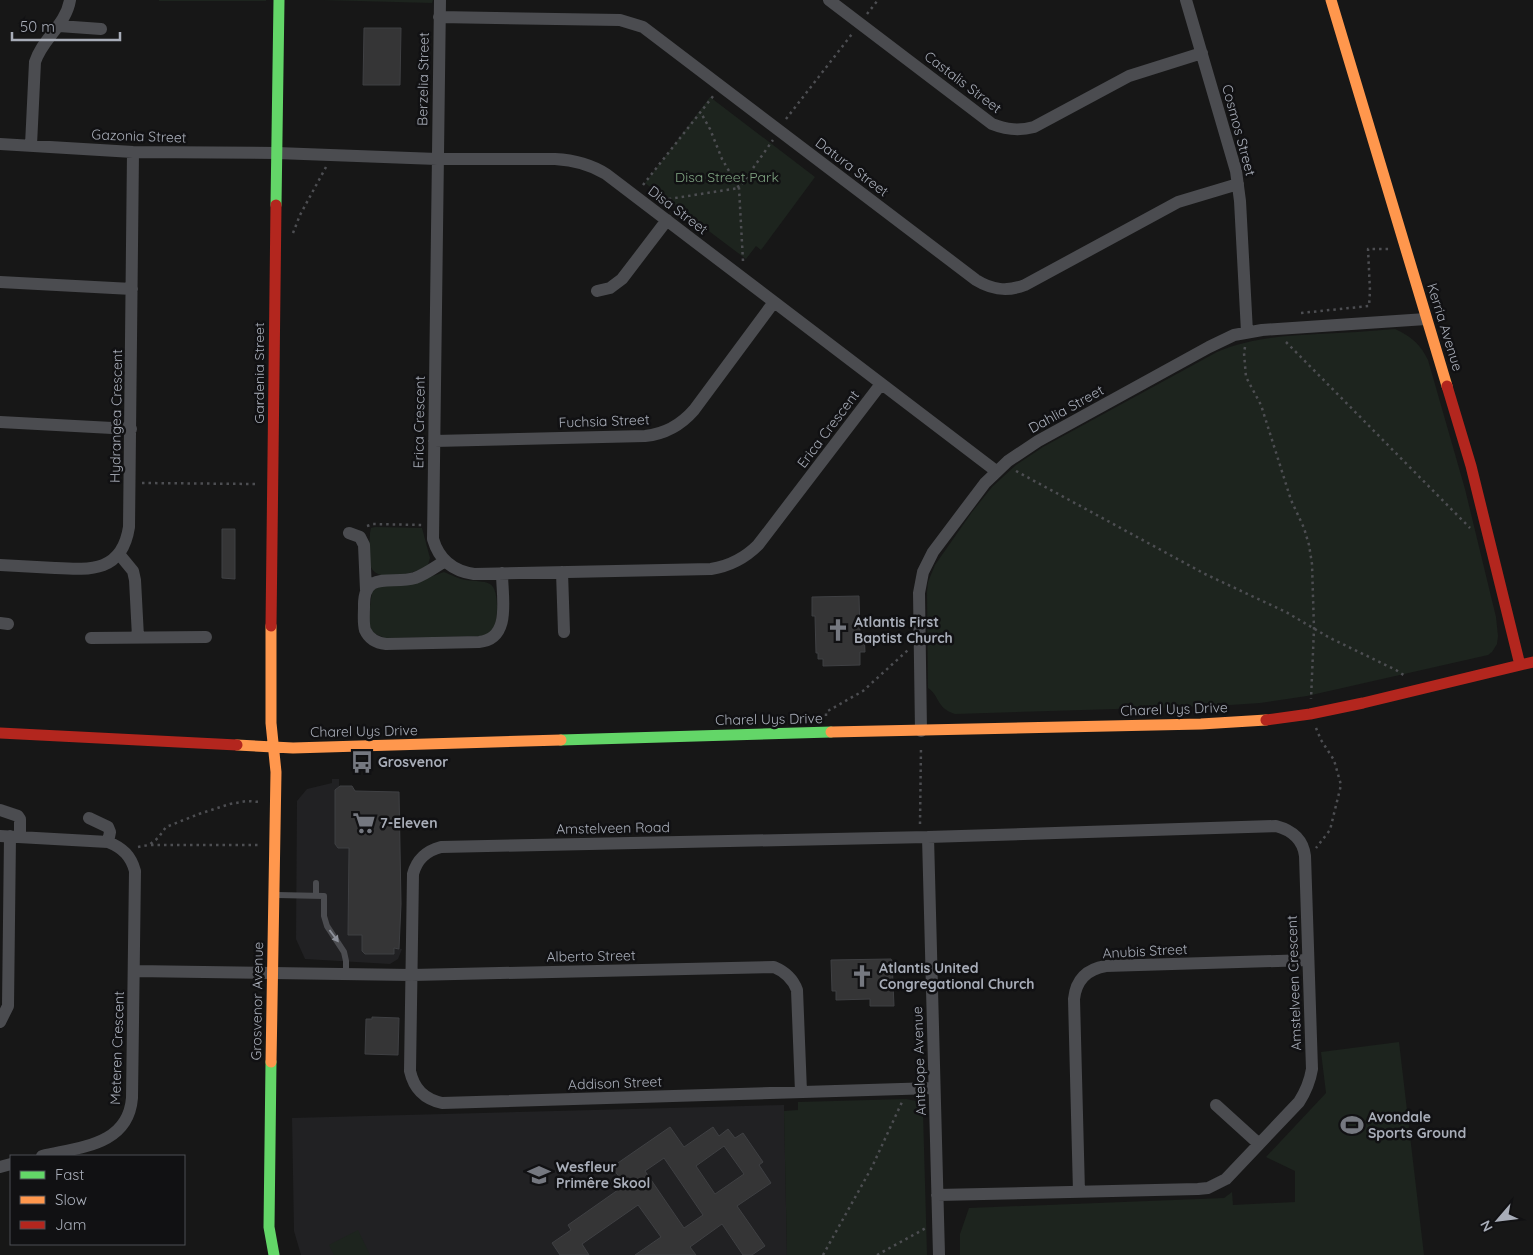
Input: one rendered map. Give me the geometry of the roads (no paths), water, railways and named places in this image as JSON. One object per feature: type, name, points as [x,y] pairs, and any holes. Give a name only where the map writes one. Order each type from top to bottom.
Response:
[{"type":"street","points":[[31,145],[35,62],[40,51],[66,15],[70,0]]},
{"type":"street","name":"Gardenia Street","points":[[274,746],[272,723],[273,485],[279,0]]},
{"type":"street","name":"Berzelia Street","points":[[437,159],[440,0]]},
{"type":"street","name":"Castalis Street","points":[[829,0],[992,124],[1011,130],[1034,127],[1129,76],[1202,53]]},
{"type":"street","name":"Cosmos Street","points":[[1186,0],[1234,159],[1238,184],[1248,332]]},
{"type":"street","name":"Kerria Avenue","points":[[1332,0],[1471,466],[1520,665]]},
{"type":"street","name":"Datura Street","points":[[439,17],[628,21],[643,27],[976,280],[998,290],[1008,290],[1025,285],[1178,202],[1238,184]]},
{"type":"street","points":[[58,26],[101,29]]},
{"type":"street","name":"Gazonia Street","points":[[0,144],[133,152],[277,153]]},
{"type":"street","name":"Hydrangea Crescent","points":[[119,554],[128,537],[130,484],[133,152]]},
{"type":"street","name":"Disa Street","points":[[277,153],[437,159],[567,159],[598,169],[996,471]]},
{"type":"street","name":"Erica Crescent","points":[[437,159],[433,539],[445,561],[451,566],[466,573],[502,573],[711,569],[731,564],[740,560],[758,545],[881,384]]},
{"type":"street","points":[[598,291],[610,288],[622,279],[664,218]]},
{"type":"street","points":[[0,282],[132,289]]},
{"type":"street","name":"Fuchsia Street","points":[[434,441],[645,436],[663,432],[680,423],[694,410],[774,302]]},
{"type":"street","name":"Dahlia Street","points":[[921,731],[918,593],[920,582],[927,561],[933,552],[975,495],[996,471],[1008,461],[1038,441],[1209,346],[1234,335],[1278,329],[1426,319]]},
{"type":"street","points":[[0,422],[130,429]]},
{"type":"street","points":[[349,533],[360,537],[364,545],[366,590],[364,598],[364,625],[369,636],[377,642],[386,644],[484,641],[493,637],[501,626],[502,620],[502,573]]},
{"type":"street","points":[[0,565],[88,569],[105,565],[119,554],[133,571],[138,638]]},
{"type":"street","points":[[366,590],[378,580],[415,578],[445,561]]},
{"type":"street","points":[[562,572],[564,632]]},
{"type":"street","points":[[91,638],[206,637]]},
{"type":"street","name":"Charel Uys Drive","points":[[0,733],[293,748],[1201,724],[1310,714],[1533,662]]},
{"type":"street","name":"Grosvenor Avenue","points":[[274,746],[276,803],[269,1227],[274,1255]]},
{"type":"street","points":[[0,810],[18,816],[20,819],[10,836],[8,1006],[0,1022]]},
{"type":"street","points":[[10,836],[108,842],[110,832],[108,827],[89,818]]},
{"type":"street","name":"Amstelveen Crescent","points":[[924,837],[1276,826],[1295,835],[1303,847],[1305,856],[1312,1069],[1310,1078],[1299,1102],[1226,1179],[1208,1188],[937,1195]]},
{"type":"street","name":"Amstelveen Road","points":[[412,975],[413,874],[422,857],[434,849],[471,846],[924,837]]},
{"type":"street","name":"Antelope Avenue","points":[[924,837],[939,1255]]},
{"type":"street","name":"Meteren Crescent","points":[[46,1155],[108,1138],[120,1129],[129,1115],[132,1098],[135,871],[129,856],[122,849],[108,842]]},
{"type":"street","name":"Anubis Street","points":[[1079,1192],[1074,999],[1076,987],[1083,977],[1093,969],[1106,966],[1308,960]]},
{"type":"street","name":"Alberto Street","points":[[272,973],[412,975],[774,967],[787,974],[797,990],[800,1092]]},
{"type":"street","points":[[134,971],[272,973]]},
{"type":"street","name":"Addison Street","points":[[412,975],[410,1071],[415,1086],[426,1098],[442,1103],[934,1088]]},
{"type":"street","points":[[1216,1105],[1259,1144]]},
{"type":"lane","points":[[316,883],[316,896]]},
{"type":"lane","points":[[274,895],[324,896],[326,926],[344,952],[346,975]]},
{"type":"place","name":"Atlantis First Baptist Church","points":[[838,630]]},
{"type":"place","name":"Grosvenor","points":[[362,762]]},
{"type":"place","name":"7-Eleven","points":[[364,823]]},
{"type":"place","name":"Atlantis United Congregational Church","points":[[862,976]]},
{"type":"place","name":"Avondale Sports Ground","points":[[1352,1125]]},
{"type":"place","name":"Wesfleur Primêre Skool","points":[[539,1175]]},
{"type":"park label","name":"Disa Street Park","points":[[727,177]]}]
